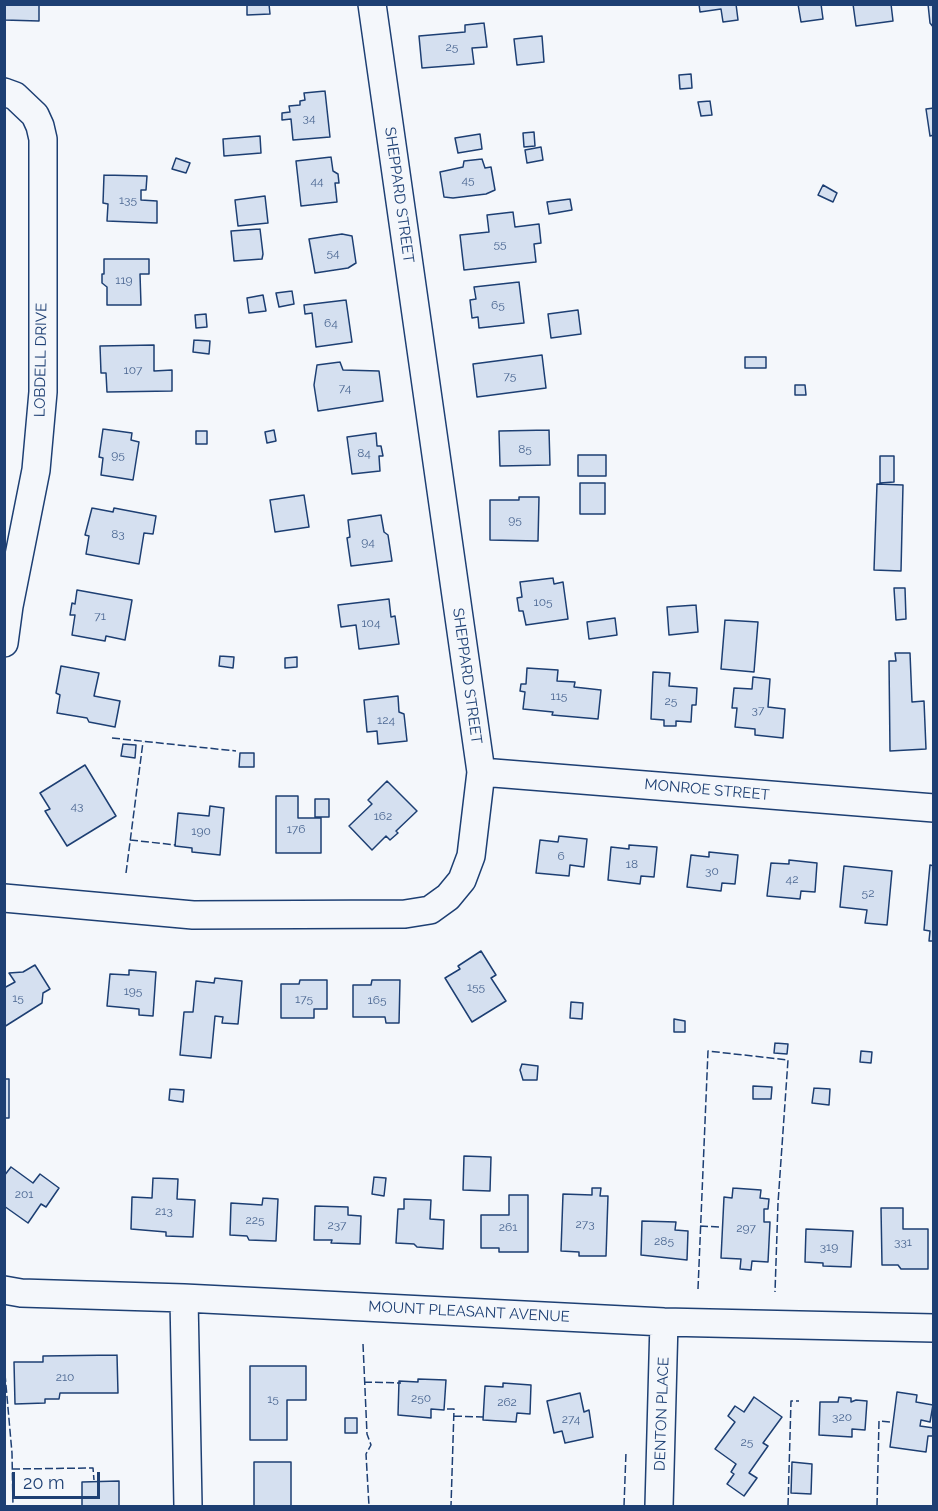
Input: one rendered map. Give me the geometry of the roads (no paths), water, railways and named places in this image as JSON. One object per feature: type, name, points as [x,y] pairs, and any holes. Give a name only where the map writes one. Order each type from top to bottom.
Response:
[{"type":"street","name":"SHEPPARD STREET","points":[[4,898],[193,915],[405,914],[430,910],[448,897],[462,880],[471,856],[481,772],[372,4]]},
{"type":"street","name":"LOBDELL DRIVE","points":[[4,92],[21,100],[35,115],[43,139],[43,392],[36,470],[7,606],[4,642]]},
{"type":"street","name":"MONROE STREET","points":[[481,772],[933,808]]},
{"type":"street","name":"MOUNT PLEASANT AVENUE","points":[[4,1290],[21,1293],[184,1298],[664,1322],[933,1328]]},
{"type":"street","points":[[184,1298],[188,1506]]},
{"type":"street","name":"DENTON PLACE","points":[[659,1506],[664,1322]]}]
